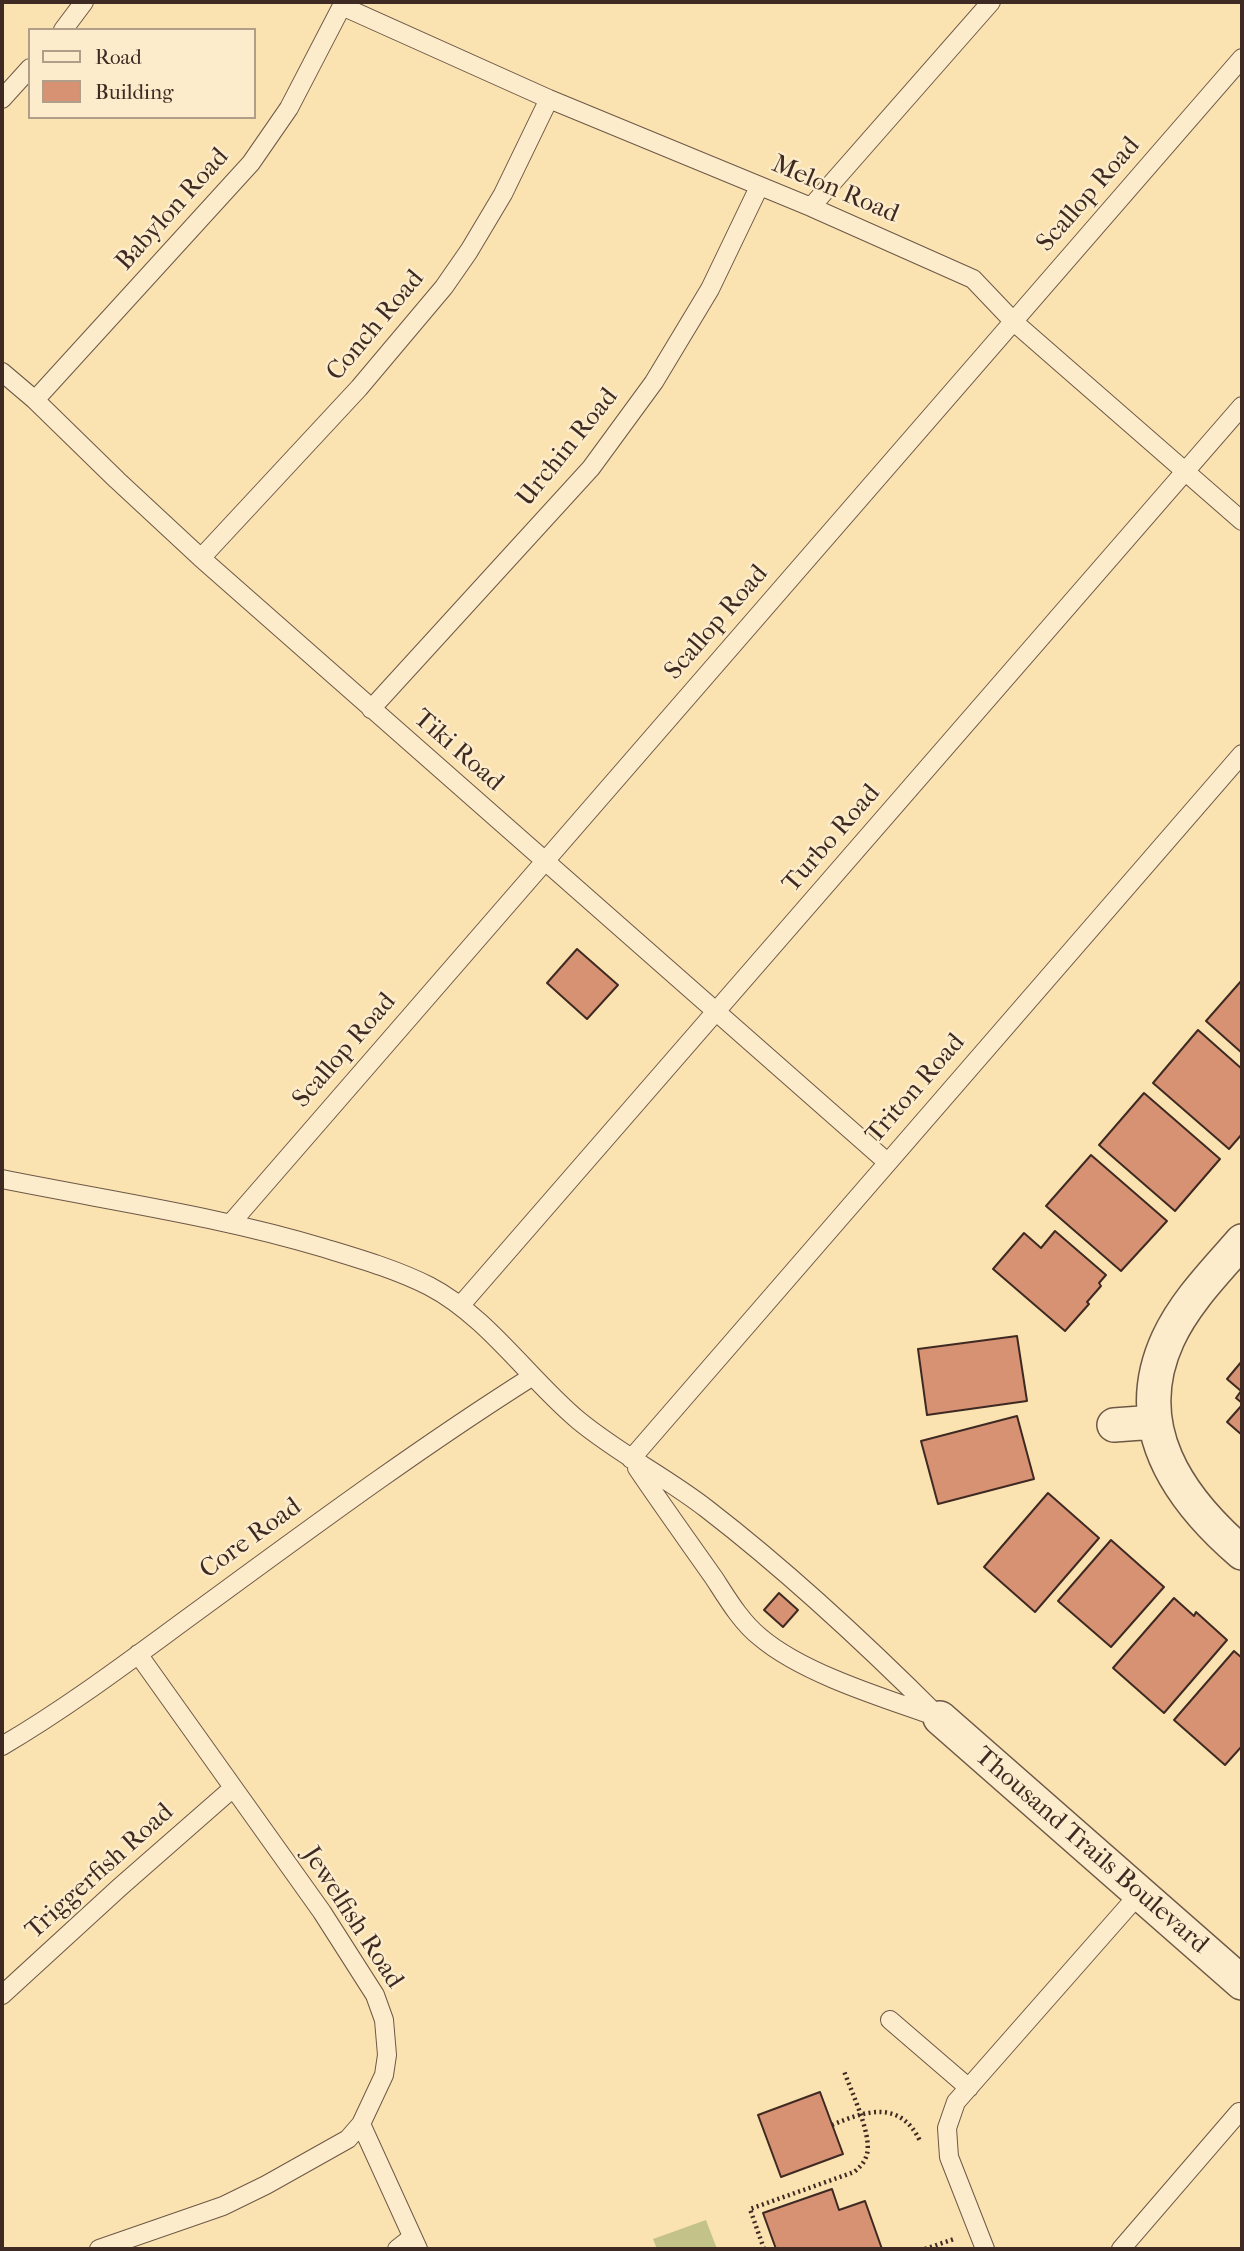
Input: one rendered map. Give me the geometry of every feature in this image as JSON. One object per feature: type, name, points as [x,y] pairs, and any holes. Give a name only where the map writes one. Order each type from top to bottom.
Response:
[{"type":"street","points":[[1242,1241],[1201,1287],[1168,1338],[1159,1364],[1154,1393],[1155,1422],[1163,1452],[1176,1481],[1195,1508],[1242,1553]]},
{"type":"street","points":[[1114,1425],[1155,1422]]},
{"type":"street","name":"Thousand Trails Boulevard","points":[[940,1718],[1242,1983]]},
{"type":"lane","points":[[65,28],[85,2]]},
{"type":"lane","points":[[811,207],[991,2]]},
{"type":"lane","name":"Melon Road","points":[[344,4],[550,99],[811,207],[973,279],[1014,321],[1242,521]]},
{"type":"lane","name":"Babylon Road","points":[[35,400],[251,163],[289,108],[344,4]]},
{"type":"lane","name":"Scallop Road","points":[[231,1223],[1242,58]]},
{"type":"lane","points":[[2,99],[28,70]]},
{"type":"lane","name":"Conch Road","points":[[201,558],[359,388],[444,287],[470,251],[503,194],[550,99]]},
{"type":"lane","name":"Urchin Road","points":[[371,709],[591,468],[615,436],[654,382],[710,289],[759,187]]},
{"type":"lane","name":"Tiki Road","points":[[2,372],[201,558],[544,862],[718,1011],[887,1163]]},
{"type":"lane","name":"Turbo Road","points":[[460,1306],[1242,406]]},
{"type":"lane","name":"Triton Road","points":[[631,1460],[1242,754]]},
{"type":"lane","name":"Thousand Trails Boulevard","points":[[2,1179],[268,1231],[387,1268],[431,1287],[460,1306],[577,1419],[631,1460],[705,1507],[743,1538],[858,1637],[940,1718]]},
{"type":"lane","name":"Core Road","points":[[2,1746],[138,1654],[368,1487],[533,1376]]},
{"type":"lane","name":"Thousand Trails Boulevard","points":[[631,1460],[727,1598],[758,1636],[806,1665],[865,1691],[940,1718]]},
{"type":"lane","name":"Jewelfish Road","points":[[99,2249],[223,2206],[348,2139],[361,2124],[384,2075],[387,2055],[384,2020],[375,1995],[322,1912],[138,1654]]},
{"type":"lane","name":"Triggerfish Road","points":[[2,1995],[233,1788]]},
{"type":"lane","points":[[985,2249],[949,2157],[946,2142],[956,2102],[1139,1894]]},
{"type":"lane","points":[[890,2020],[969,2088]]},
{"type":"lane","points":[[1121,2249],[1239,2112]]},
{"type":"lane","points":[[361,2124],[409,2245]]},
{"type":"path","points":[[764,2249],[750,2209],[842,2178],[862,2165],[867,2155],[868,2145],[844,2071]]},
{"type":"path","points":[[832,2124],[872,2110],[896,2116],[920,2138],[920,2148]]},
{"type":"path","points":[[950,2227],[960,2249]]},
{"type":"path","points":[[925,2249],[955,2239]]},
{"type":"shaded area","points":[[706,2220],[717,2249],[657,2249],[653,2239]]},
{"type":"building","points":[[577,949],[618,985],[587,1019],[547,983]]},
{"type":"building","points":[[1242,980],[1242,1053],[1206,1021]]},
{"type":"building","points":[[1198,1030],[1242,1069],[1242,1134],[1229,1149],[1153,1083]]},
{"type":"building","points":[[1144,1093],[1220,1159],[1175,1211],[1099,1145]]},
{"type":"building","points":[[1091,1155],[1167,1221],[1121,1271],[1046,1206]]},
{"type":"building","points":[[1055,1231],[1106,1275],[1099,1283],[1101,1286],[1087,1302],[1089,1304],[1065,1331],[993,1269],[1024,1233],[1041,1248]]},
{"type":"building","points":[[1017,1336],[1027,1401],[927,1415],[918,1349]]},
{"type":"building","points":[[1242,1361],[1242,1403],[1236,1398],[1241,1391],[1227,1379]]},
{"type":"building","points":[[1242,1405],[1242,1435],[1227,1422]]},
{"type":"building","points":[[1017,1416],[1034,1479],[938,1504],[921,1441]]},
{"type":"building","points":[[1048,1493],[1099,1538],[1035,1612],[984,1567]]},
{"type":"building","points":[[1111,1540],[1164,1587],[1111,1647],[1058,1601]]},
{"type":"building","points":[[779,1593],[798,1610],[783,1627],[764,1610]]},
{"type":"building","points":[[1174,1598],[1194,1616],[1196,1612],[1227,1640],[1164,1713],[1113,1668]]},
{"type":"building","points":[[1234,1651],[1242,1658],[1242,1746],[1225,1765],[1174,1720]]},
{"type":"building","points":[[820,2092],[843,2154],[781,2177],[758,2115]]},
{"type":"building","points":[[832,2189],[839,2210],[865,2201],[882,2249],[776,2249],[763,2213]]}]
